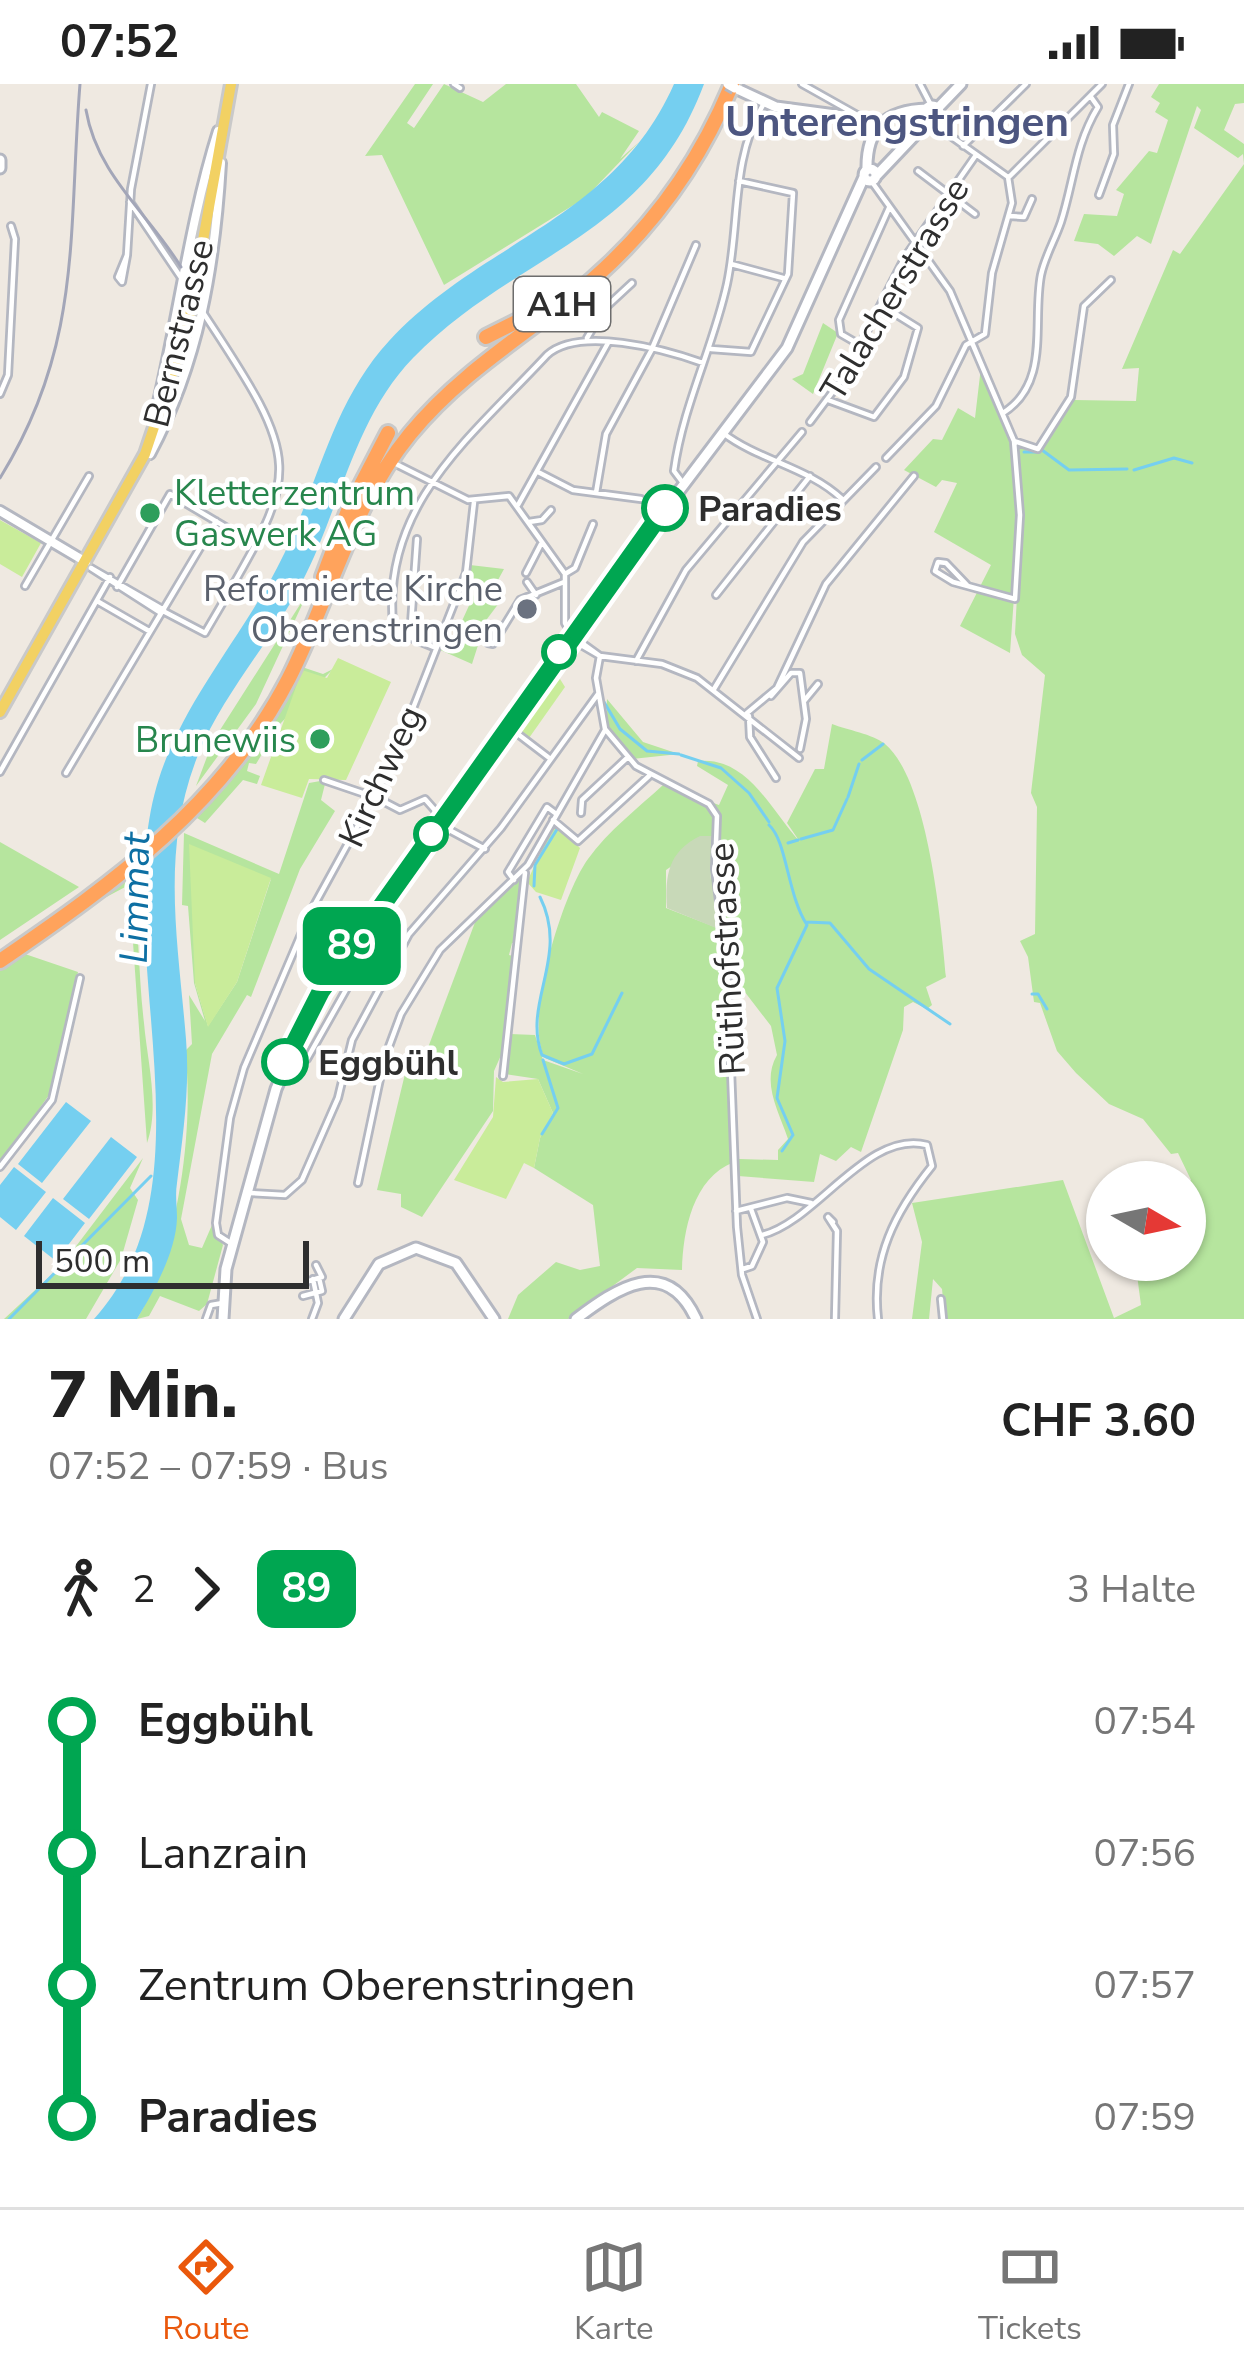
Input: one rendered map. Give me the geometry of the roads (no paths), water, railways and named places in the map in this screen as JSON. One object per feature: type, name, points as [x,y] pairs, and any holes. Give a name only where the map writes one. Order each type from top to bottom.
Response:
[{"type":"highway","name":"A1H","points":[[0,951],[132,856],[198,800],[269,698],[364,490],[401,434],[455,377],[601,262],[652,207],[734,88]]},
{"type":"highway","name":"A1H","points":[[0,961],[125,872],[237,760],[281,692],[358,519],[408,436],[461,381],[584,286],[640,232],[691,165],[734,88]]},
{"type":"highway","points":[[486,337],[545,308]]},
{"type":"highway","points":[[313,605],[349,508],[388,434]]},
{"type":"main road","name":"Bernstrasse","points":[[0,712],[127,491],[160,418],[186,332],[231,84]]},
{"type":"main road","points":[[223,1319],[232,1244],[246,1194],[292,1045],[321,991],[583,618],[796,333],[857,197],[961,84]]},
{"type":"main road","points":[[734,88],[764,104],[869,124],[906,110],[931,113]]},
{"type":"main road","points":[[869,124],[871,178]]},
{"type":"main road","points":[[344,1319],[376,1267],[413,1249],[436,1252],[456,1263],[494,1319]]},
{"type":"main road","points":[[576,1319],[605,1296],[641,1282],[671,1289],[696,1319]]},
{"type":"street","points":[[128,255],[130,202],[151,84]]},
{"type":"street","points":[[734,88],[757,84]]},
{"type":"street","points":[[802,84],[869,124]]},
{"type":"street","points":[[920,84],[931,113],[963,146],[1008,177]]},
{"type":"street","points":[[963,146],[1026,84]]},
{"type":"street","points":[[886,458],[936,406],[972,341],[988,325],[992,273],[1009,216],[1008,177],[1102,84]]},
{"type":"street","points":[[1099,195],[1114,154],[1113,125],[1130,84]]},
{"type":"street","points":[[1003,413],[1022,397],[1033,373],[1040,278],[1060,222],[1072,162],[1098,106],[1091,97]]},
{"type":"street","points":[[683,483],[674,466],[731,265],[746,134],[764,104]]},
{"type":"street","points":[[133,478],[158,402],[226,107]]},
{"type":"street","points":[[127,491],[167,420],[205,314],[223,126]]},
{"type":"street","name":"Talacherstrasse","points":[[810,422],[860,346],[914,242],[976,155]]},
{"type":"street","points":[[918,171],[975,214]]},
{"type":"street","points":[[857,197],[871,178],[950,291],[1014,441],[1020,514],[1015,599],[967,585],[939,575],[938,562],[946,563],[967,585]]},
{"type":"street","points":[[709,349],[745,355],[754,348],[785,278],[793,193],[739,181]]},
{"type":"street","points":[[1009,216],[1024,218],[1032,199]]},
{"type":"street","points":[[0,772],[109,579],[205,633],[280,493],[280,446],[270,419],[130,202]]},
{"type":"street","points":[[860,346],[841,334],[838,324],[889,208]]},
{"type":"street","points":[[0,394],[8,370],[15,242],[4,225]]},
{"type":"street","points":[[596,493],[605,434],[651,351],[696,245]]},
{"type":"street","points":[[731,265],[785,278]]},
{"type":"street","points":[[1014,441],[1036,450],[1070,402],[1084,306],[1111,280]]},
{"type":"street","points":[[587,338],[604,309],[632,283]]},
{"type":"street","points":[[828,400],[874,417],[904,376],[918,328],[881,305]]},
{"type":"street","points":[[200,328],[212,326]]},
{"type":"street","points":[[436,648],[410,638],[392,620],[403,528],[432,480],[553,349],[587,338],[703,363]]},
{"type":"street","points":[[518,505],[608,343]]},
{"type":"street","points":[[636,661],[686,571],[802,432]]},
{"type":"street","points":[[722,433],[810,476],[842,499]]},
{"type":"street","points":[[396,464],[474,502],[501,494],[518,505],[565,578],[570,641],[600,656],[676,669],[713,689],[778,746],[799,758]]},
{"type":"street","points":[[713,689],[796,551],[876,467]]},
{"type":"street","points":[[537,471],[573,490],[641,499]]},
{"type":"street","points":[[25,586],[89,476]]},
{"type":"street","points":[[716,595],[810,476]]},
{"type":"street","points":[[772,696],[835,571],[914,476]]},
{"type":"street","points":[[118,585],[170,494],[256,545]]},
{"type":"street","name":"Kirchweg","points":[[232,1244],[218,1235],[216,1223],[230,1118],[244,1068],[311,911],[376,798],[469,562],[474,502]]},
{"type":"street","points":[[529,522],[542,520],[551,510]]},
{"type":"street","points":[[0,511],[86,562]]},
{"type":"street","points":[[65,773],[216,520]]},
{"type":"street","points":[[498,627],[520,600],[536,595],[575,568],[593,524]]},
{"type":"street","points":[[410,638],[417,539]]},
{"type":"street","points":[[526,573],[541,544]]},
{"type":"street","points":[[396,558],[414,560]]},
{"type":"street","points":[[527,582],[536,595]]},
{"type":"street","points":[[97,601],[152,632]]},
{"type":"street","points":[[568,615],[583,618]]},
{"type":"street","name":"Rütihofstrasse","points":[[600,656],[598,694],[605,729],[649,776],[712,806],[720,828],[715,869],[727,966],[736,1211],[743,1269],[757,1319]]},
{"type":"street","points":[[748,715],[797,672],[804,700],[800,749]]},
{"type":"street","points":[[804,700],[812,697],[818,684]]},
{"type":"street","points":[[246,1194],[285,1195],[302,1180],[338,1098],[352,1040],[396,957],[432,902],[484,849],[598,694]]},
{"type":"street","points":[[748,715],[750,737],[776,778]]},
{"type":"street","points":[[507,726],[548,757]]},
{"type":"street","points":[[358,1183],[384,1060],[401,1014],[440,950],[525,870],[605,729]]},
{"type":"street","points":[[581,813],[582,800],[628,757]]},
{"type":"street","points":[[514,880],[508,872],[547,807],[578,841],[649,776]]},
{"type":"street","points":[[324,780],[400,810],[424,799],[440,820],[484,849]]},
{"type":"street","points":[[503,1076],[525,870]]},
{"type":"street","points":[[0,1167],[31,1132],[55,1092],[80,978]]},
{"type":"street","points":[[292,1045],[308,1056],[351,981]]},
{"type":"street","points":[[321,991],[337,1002]]},
{"type":"street","points":[[762,1235],[779,1229],[840,1186],[861,1162],[923,1144],[933,1161],[911,1191],[883,1250],[878,1319]]},
{"type":"street","points":[[736,1211],[787,1198],[811,1203]]},
{"type":"street","points":[[743,1269],[754,1262],[762,1235],[751,1209]]},
{"type":"street","points":[[833,1222],[836,1319]]},
{"type":"street","points":[[312,1319],[317,1305],[316,1265]]},
{"type":"street","points":[[303,1296],[317,1293]]},
{"type":"street","points":[[941,1299],[943,1319]]},
{"type":"street","points":[[206,1319],[211,1305],[223,1303]]},
{"type":"street","points":[[308,1307],[317,1305]]},
{"type":"water","name":"Limmat","points":[[674,84],[704,84],[679,136],[649,178],[575,240],[453,322],[393,382],[361,437],[301,584],[208,733],[186,790],[175,861],[187,1075],[176,1231],[163,1271],[137,1319],[94,1319],[132,1261],[151,1195],[156,1125],[144,902],[148,830],[175,738],[277,568],[338,422],[369,366],[425,307],[582,199],[617,167],[648,130]]},
{"type":"water","points":[[66,1102],[91,1121],[42,1183],[18,1164]]},
{"type":"water","points":[[111,1137],[137,1157],[89,1219],[63,1199]]},
{"type":"water","points":[[14,1167],[46,1192],[16,1230],[0,1217],[0,1185]]},
{"type":"water","points":[[53,1198],[85,1223],[56,1261],[24,1236]]},
{"type":"waterway","points":[[1042,450],[1069,470],[1127,469]]},
{"type":"waterway","points":[[1024,452],[1039,452]]},
{"type":"waterway","points":[[1134,470],[1174,458],[1192,463]]},
{"type":"waterway","points":[[604,702],[620,729],[647,751],[679,754]]},
{"type":"waterway","points":[[862,760],[883,744]]},
{"type":"waterway","points":[[681,755],[721,768],[749,793],[769,822]]},
{"type":"waterway","points":[[848,797],[859,764]]},
{"type":"waterway","points":[[801,839],[833,830],[847,799]]},
{"type":"waterway","points":[[769,825],[780,843],[807,925],[777,988],[785,1041],[777,1098],[793,1135],[782,1151]]},
{"type":"waterway","points":[[534,886],[535,865],[559,826]]},
{"type":"waterway","points":[[788,843],[798,840]]},
{"type":"waterway","points":[[540,897],[550,940],[537,1016],[542,1055],[564,1064],[592,1054],[622,993]]},
{"type":"waterway","points":[[806,922],[830,923],[869,969],[950,1024]]},
{"type":"waterway","points":[[1032,994],[1038,994],[1047,1009]]},
{"type":"waterway","points":[[542,1134],[558,1108],[543,1060]]},
{"type":"waterway","points":[[9,1319],[151,1176]]},
{"type":"railway","points":[[0,478],[27,429],[59,334],[67,287],[80,84]]},
{"type":"railway","points":[[86,110],[112,174],[181,267]]},
{"type":"place","name":"Paradies","points":[[665,508]]},
{"type":"place","name":"Kletterzentrum Gaswerk AG","points":[[150,513]]},
{"type":"place","name":"Reformierte Kirche Oberenstringen","points":[[527,609]]},
{"type":"place","name":"Brunewiis","points":[[320,739]]},
{"type":"place","name":"Eggbühl","points":[[285,1062]]},
{"type":"district","name":"Unterengstringen","points":[[897,121]]}]
